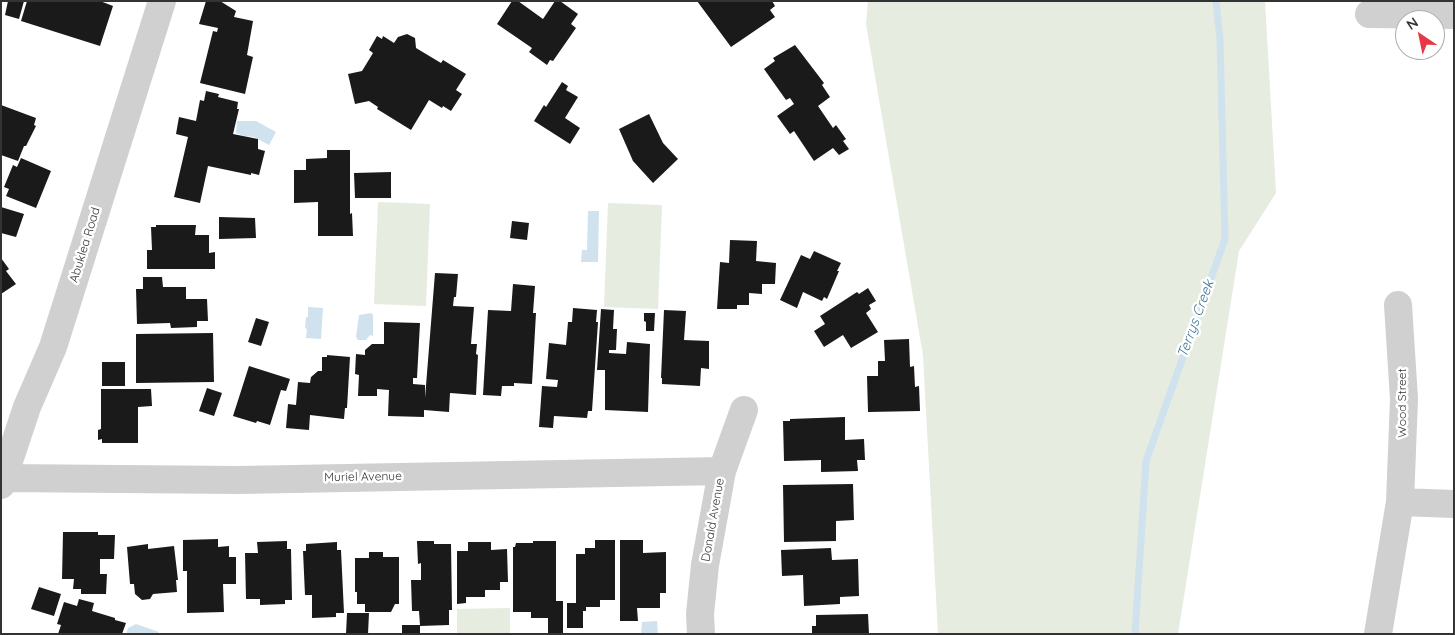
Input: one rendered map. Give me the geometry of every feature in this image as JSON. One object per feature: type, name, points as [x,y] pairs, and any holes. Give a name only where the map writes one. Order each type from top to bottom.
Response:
[{"type":"street","name":"Abuklea Road","points":[[2,481],[26,407],[53,347],[162,1]]},
{"type":"street","points":[[1369,14],[1454,15]]},
{"type":"street","name":"Wood Street","points":[[1378,634],[1400,502],[1404,399],[1398,305]]},
{"type":"street","name":"Donald Avenue","points":[[701,634],[700,614],[705,565],[722,471],[744,410]]},
{"type":"street","name":"Muriel Avenue","points":[[2,481],[239,480],[722,471]]},
{"type":"street","points":[[1400,502],[1454,504]]},
{"type":"shaded area","points":[[868,1],[1265,1],[1276,193],[1239,251],[1178,634],[938,634],[923,355],[866,24]]},
{"type":"shaded area","points":[[378,202],[430,204],[426,306],[374,304]]},
{"type":"shaded area","points":[[608,203],[662,205],[658,309],[604,307]]},
{"type":"shaded area","points":[[510,608],[510,634],[457,634],[457,609]]},
{"type":"water","points":[[237,121],[256,121],[276,132],[269,145],[254,137],[236,133]]},
{"type":"water","points":[[588,211],[599,211],[598,262],[581,262],[582,250],[587,250]]},
{"type":"water","points":[[308,307],[323,308],[321,339],[306,338],[307,329],[305,328]]},
{"type":"water","points":[[371,313],[373,315],[373,336],[370,335],[366,340],[358,340],[356,337],[359,315]]},
{"type":"water","points":[[657,621],[658,634],[641,634],[642,622]]},
{"type":"water","points":[[136,624],[159,632],[158,634],[126,634],[128,628]]},
{"type":"building","points":[[8,1],[24,1],[19,19],[5,15]]},
{"type":"building","points":[[27,1],[100,1],[113,6],[100,46],[21,21]]},
{"type":"building","points":[[206,1],[220,1],[236,11],[234,17],[253,21],[247,55],[253,57],[245,94],[200,83],[213,31],[217,32],[218,28],[199,24]]},
{"type":"building","points":[[512,1],[518,1],[543,19],[555,1],[560,1],[578,14],[571,24],[576,28],[553,61],[550,60],[547,65],[529,52],[532,48],[497,24]]},
{"type":"building","points":[[697,1],[772,1],[775,6],[770,10],[775,17],[731,47]]},
{"type":"building","points":[[407,34],[415,38],[416,48],[441,63],[443,60],[466,74],[456,90],[462,94],[451,111],[429,100],[411,130],[377,109],[378,107],[369,101],[355,104],[348,74],[362,71],[373,53],[369,50],[377,36],[382,39],[383,36],[394,43],[398,37]]},
{"type":"building","points":[[795,45],[824,83],[822,85],[830,97],[818,106],[833,128],[836,125],[846,139],[843,141],[849,149],[839,155],[833,148],[814,161],[794,131],[790,134],[777,116],[794,104],[790,98],[786,100],[764,69],[775,61],[773,58]]},
{"type":"building","points":[[562,82],[568,86],[566,90],[578,97],[565,118],[580,128],[570,144],[534,121],[544,105],[546,107]]},
{"type":"building","points":[[206,91],[219,94],[218,97],[238,102],[237,109],[239,109],[233,134],[258,139],[258,149],[265,151],[259,175],[208,166],[200,203],[174,197],[188,137],[176,134],[179,117],[196,121],[200,100],[204,101]]},
{"type":"building","points":[[1,105],[36,118],[34,125],[36,126],[26,146],[24,146],[18,161],[1,155]]},
{"type":"building","points":[[649,114],[663,143],[678,159],[653,183],[633,161],[619,129]]},
{"type":"building","points":[[327,150],[350,150],[350,214],[352,213],[353,236],[318,236],[318,202],[294,203],[294,170],[306,170],[306,159],[327,158]]},
{"type":"building","points":[[21,158],[51,171],[36,208],[6,196],[9,189],[4,187],[13,165],[17,167]]},
{"type":"building","points":[[391,172],[391,198],[355,198],[354,173]]},
{"type":"building","points":[[1,207],[24,214],[16,237],[1,233]]},
{"type":"building","points":[[219,217],[255,218],[256,238],[219,239]]},
{"type":"building","points":[[512,221],[529,223],[527,240],[510,238]]},
{"type":"building","points":[[156,225],[196,225],[195,235],[209,235],[209,253],[215,252],[215,269],[147,269],[147,250],[152,250],[151,227],[156,227]]},
{"type":"building","points":[[730,240],[757,241],[756,261],[776,263],[775,284],[762,284],[762,294],[749,293],[749,305],[737,305],[737,309],[717,309],[720,262],[729,263]]},
{"type":"building","points":[[814,251],[841,263],[827,299],[824,297],[822,301],[803,292],[797,308],[780,300],[801,255],[810,259]]},
{"type":"building","points":[[1,258],[9,269],[6,271],[16,284],[1,294]]},
{"type":"building","points":[[435,273],[458,274],[456,297],[454,297],[453,306],[474,307],[471,344],[477,344],[476,395],[450,393],[449,412],[424,410],[424,417],[388,416],[389,390],[377,389],[377,396],[358,396],[359,375],[355,374],[356,354],[365,355],[365,350],[372,344],[384,344],[384,322],[420,323],[417,378],[413,378],[413,384],[425,385],[425,398]]},
{"type":"building","points":[[143,277],[162,277],[163,287],[186,287],[186,299],[207,299],[208,321],[197,321],[197,327],[171,328],[170,323],[137,324],[136,289],[143,289]]},
{"type":"building","points":[[513,284],[535,286],[533,313],[536,313],[532,384],[514,383],[514,386],[502,386],[501,396],[483,395],[488,310],[511,311]]},
{"type":"building","points":[[868,288],[876,301],[869,305],[871,309],[866,313],[878,332],[851,348],[843,335],[824,347],[814,331],[825,324],[820,316],[857,292],[859,294]]},
{"type":"building","points":[[573,308],[597,310],[596,322],[598,322],[592,411],[588,411],[587,418],[554,416],[553,428],[539,427],[542,386],[557,387],[558,380],[546,379],[549,343],[566,345],[568,322],[572,322]]},
{"type":"building","points":[[601,309],[614,310],[613,329],[617,329],[616,350],[609,350],[609,353],[626,354],[627,342],[650,344],[648,412],[605,410],[605,370],[597,370]]},
{"type":"building","points":[[664,310],[686,311],[684,340],[709,341],[709,369],[701,368],[700,386],[662,384]]},
{"type":"building","points":[[644,313],[655,313],[654,331],[646,331]]},
{"type":"building","points":[[256,318],[269,322],[261,346],[248,342]]},
{"type":"building","points":[[213,333],[214,382],[136,383],[136,334]]},
{"type":"building","points":[[909,339],[910,367],[914,366],[915,387],[919,386],[920,411],[868,412],[867,376],[878,376],[878,361],[885,361],[884,340]]},
{"type":"building","points":[[327,355],[350,357],[347,408],[345,408],[344,419],[310,415],[309,430],[286,428],[288,404],[296,405],[298,382],[310,383],[311,377],[318,371],[322,371],[322,357],[327,357]]},
{"type":"building","points":[[102,362],[125,362],[125,386],[102,386]]},
{"type":"building","points":[[249,366],[290,379],[286,391],[281,390],[270,425],[233,416]]},
{"type":"building","points":[[207,388],[222,393],[214,416],[199,411]]},
{"type":"building","points":[[101,389],[151,389],[152,406],[138,407],[138,443],[102,443],[102,439],[98,440],[98,430],[101,429]]},
{"type":"building","points":[[845,417],[845,440],[864,439],[865,460],[857,460],[858,471],[821,472],[821,460],[784,461],[783,421],[790,421],[790,419]]},
{"type":"building","points":[[853,484],[854,520],[836,521],[836,541],[784,542],[783,485]]},
{"type":"building","points":[[63,532],[98,532],[98,535],[115,535],[114,559],[100,559],[100,574],[107,574],[106,594],[81,594],[81,589],[73,589],[74,579],[62,579]]},
{"type":"building","points":[[218,539],[218,547],[229,546],[229,557],[236,557],[236,584],[223,584],[224,612],[187,613],[187,571],[183,571],[183,540]]},
{"type":"building","points":[[595,540],[615,540],[615,600],[600,600],[600,607],[586,607],[586,611],[583,611],[583,628],[567,628],[567,603],[576,603],[576,554],[585,554],[585,548],[595,548]]},
{"type":"building","points":[[620,540],[643,540],[643,553],[666,552],[666,593],[660,593],[660,608],[637,608],[638,621],[620,621]]},
{"type":"building","points":[[287,541],[287,549],[291,549],[292,600],[285,600],[285,604],[260,605],[260,599],[246,599],[245,553],[258,553],[257,542]]},
{"type":"building","points":[[417,541],[451,544],[452,610],[449,610],[449,625],[420,626],[420,634],[402,634],[402,625],[420,625],[419,611],[412,611],[411,580],[421,580],[421,563],[418,564]]},
{"type":"building","points":[[533,541],[556,541],[556,601],[563,601],[563,634],[548,634],[548,618],[531,618],[531,612],[513,612],[513,547],[515,547],[516,543],[533,543]]},
{"type":"building","points":[[337,542],[337,550],[341,550],[344,613],[336,613],[336,617],[312,618],[312,595],[305,595],[303,551],[306,551],[306,544]]},
{"type":"building","points":[[468,542],[491,542],[491,550],[507,549],[508,582],[500,582],[500,590],[485,590],[485,597],[466,597],[466,603],[457,604],[457,551],[468,551]]},
{"type":"building","points":[[148,544],[148,549],[174,546],[178,580],[176,580],[177,592],[153,594],[150,599],[142,600],[135,594],[134,584],[130,584],[127,547]]},
{"type":"building","points":[[831,548],[832,560],[858,559],[859,596],[840,597],[840,604],[804,606],[803,575],[782,576],[781,550]]},
{"type":"building","points":[[369,552],[383,552],[383,557],[399,557],[399,604],[395,604],[391,612],[365,612],[365,604],[357,604],[355,558],[369,558]]},
{"type":"building","points":[[39,587],[61,594],[54,616],[31,609]]},
{"type":"building","points":[[79,599],[94,603],[92,611],[126,623],[122,634],[58,634],[61,625],[57,624],[64,602],[77,606]]},
{"type":"building","points":[[347,613],[369,613],[368,634],[346,634]]},
{"type":"building","points":[[868,614],[869,634],[812,634],[812,626],[816,626],[816,615]]},
{"type":"waterway","name":"Terrys Creek","points":[[1135,634],[1146,461],[1225,239],[1220,40],[1216,1]]}]
